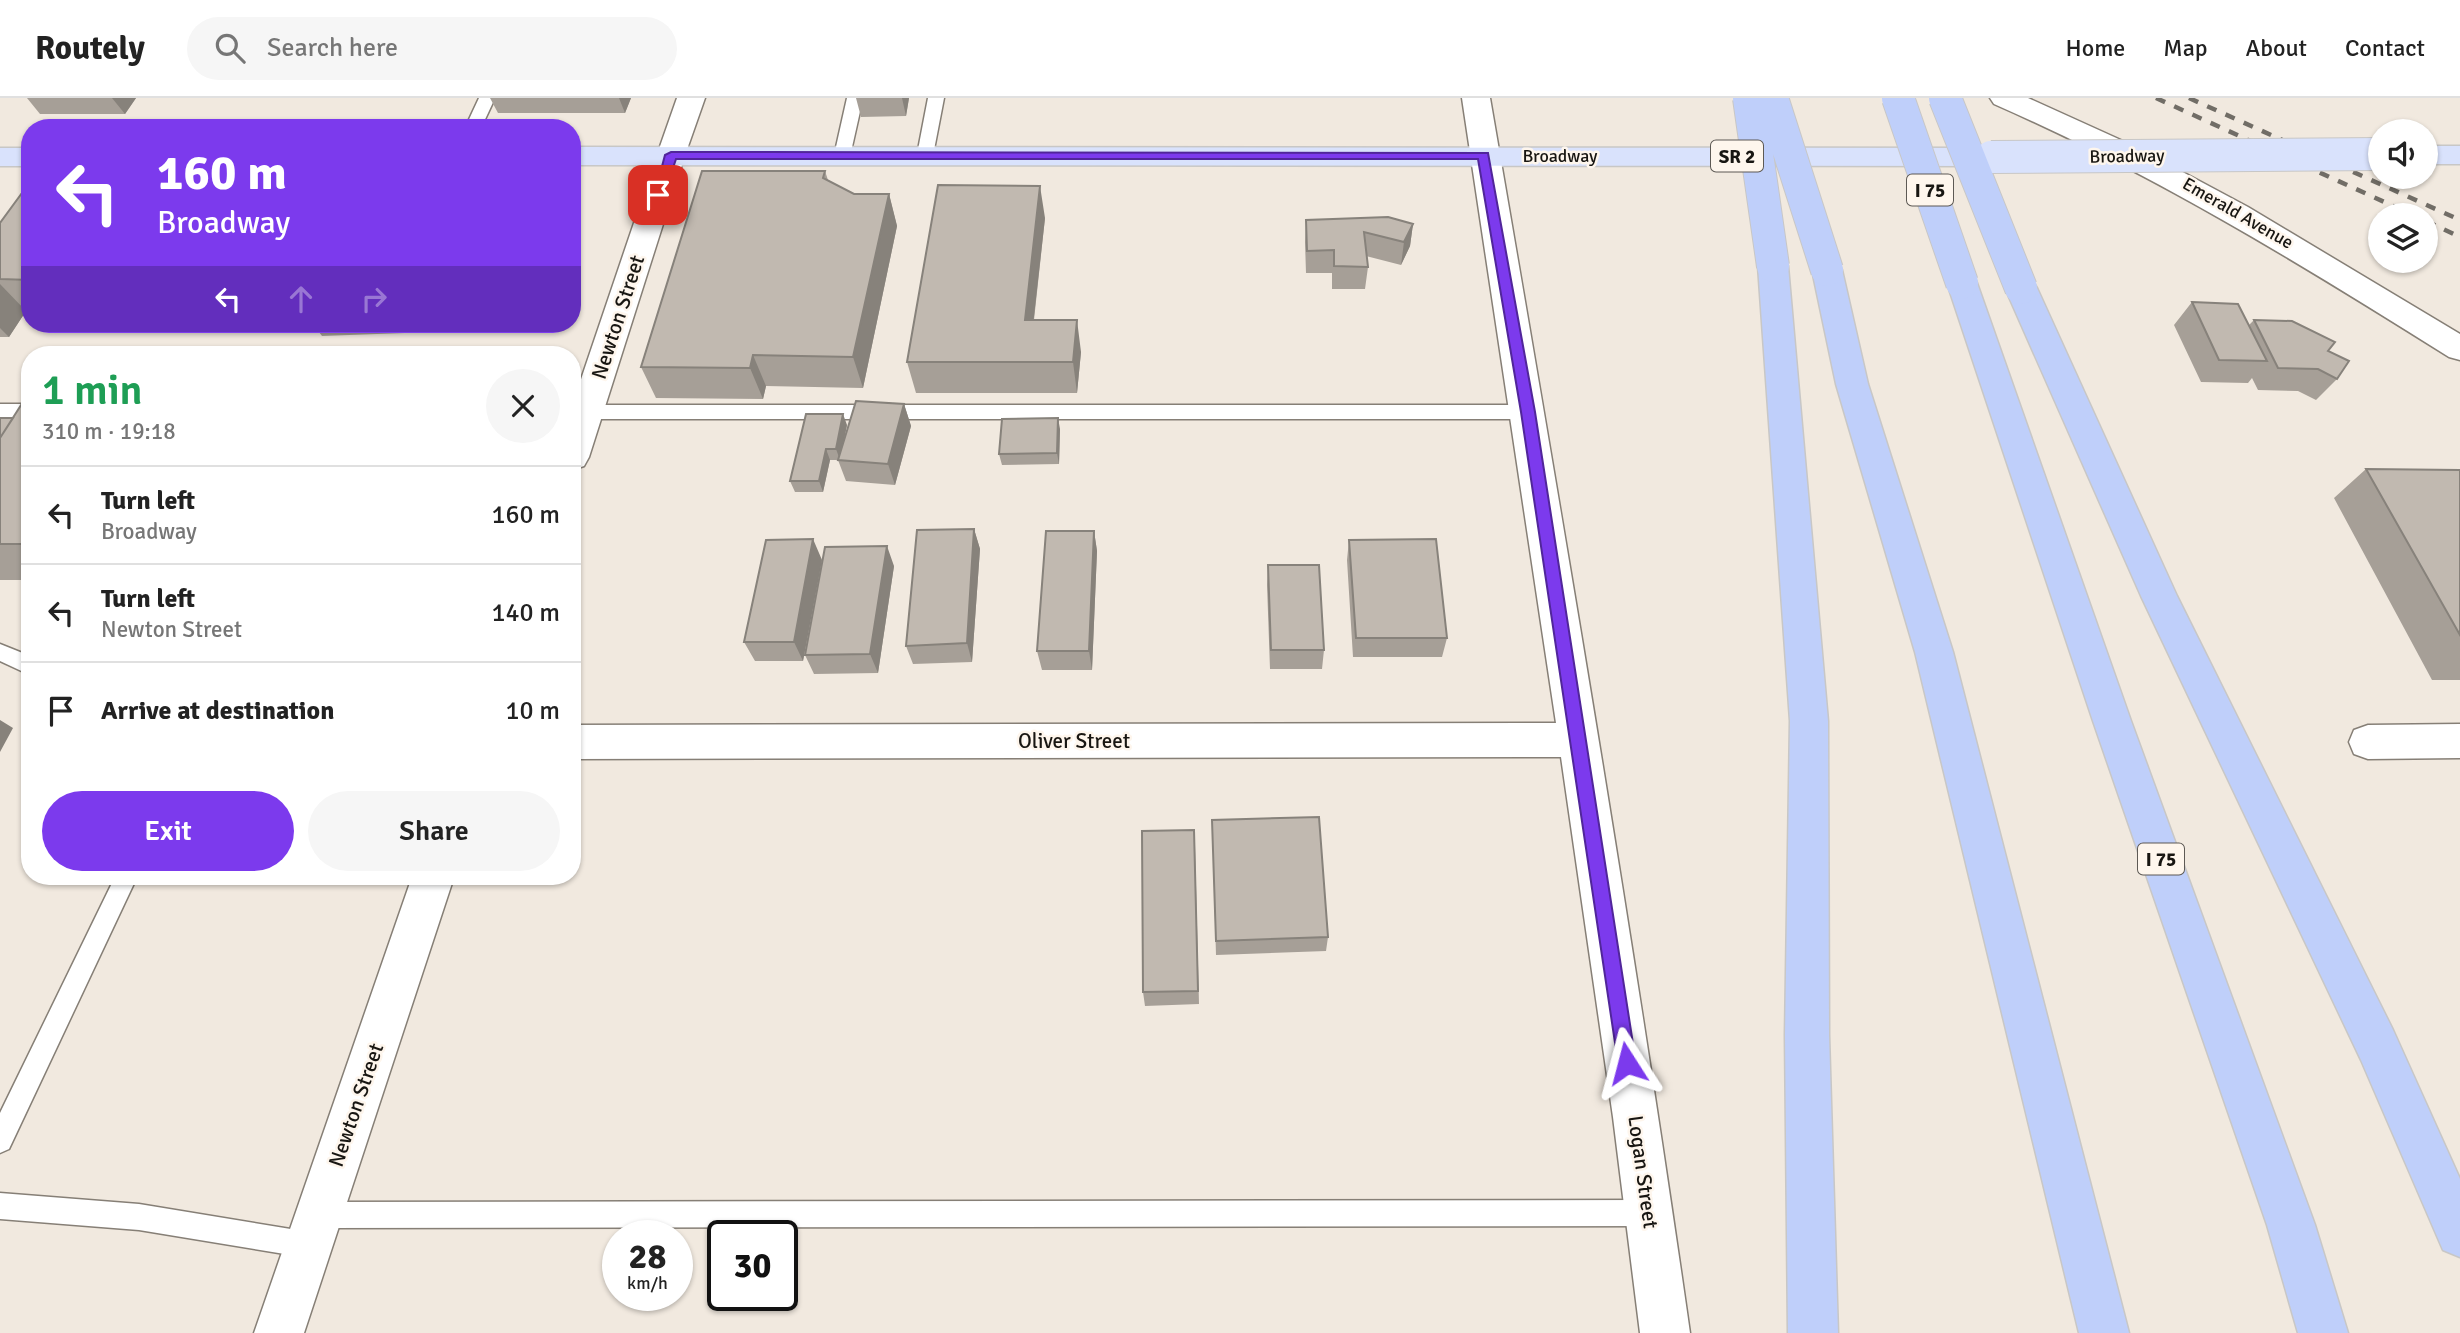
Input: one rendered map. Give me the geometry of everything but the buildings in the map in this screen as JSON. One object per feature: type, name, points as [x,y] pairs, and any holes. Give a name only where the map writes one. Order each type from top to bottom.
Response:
[{"type":"highway","points":[[1749,98],[1773,266],[1810,721],[1807,1035],[1812,1333]]},
{"type":"highway","points":[[1772,98],[1828,270],[1852,384],[1934,652],[2105,1333]]},
{"type":"highway","name":"I 75","points":[[1898,98],[2112,721],[2291,1225],[2323,1333]]},
{"type":"highway","points":[[1945,98],[2021,288],[2160,596],[2377,1045],[2460,1233]]},
{"type":"main road","name":"Broadway","points":[[581,156],[1991,157],[2368,154]]},
{"type":"main road","points":[[2438,155],[2460,155]]},
{"type":"main road","points":[[0,157],[21,157]]},
{"type":"street","name":"Newton Street","points":[[581,409],[691,98]]},
{"type":"street","name":"Logan Street","points":[[1476,98],[1528,412],[1665,1333]]},
{"type":"street","name":"Emerald Avenue","points":[[2004,98],[2187,183],[2255,221],[2460,349]]},
{"type":"street","name":"Oliver Street","points":[[581,742],[1577,740]]},
{"type":"street","points":[[2368,742],[2460,741]]},
{"type":"street","name":"Newton Street","points":[[279,1333],[430,885]]},
{"type":"lane","points":[[477,119],[487,98]]},
{"type":"lane","points":[[842,156],[855,98]]},
{"type":"lane","points":[[925,155],[936,98]]},
{"type":"lane","points":[[0,411],[21,411]]},
{"type":"lane","points":[[581,412],[1528,412]]},
{"type":"lane","points":[[0,652],[21,662]]},
{"type":"lane","points":[[0,1140],[122,885]]},
{"type":"lane","points":[[0,1206],[314,1230],[1649,1213]]},
{"type":"railway","points":[[2156,98],[2387,203]]},
{"type":"railway","points":[[2189,98],[2460,220]]},
{"type":"railway","points":[[2438,227],[2460,237]]},
{"type":"route","points":[[658,195],[671,155],[1484,156],[1528,412],[1627,1063]]}]
